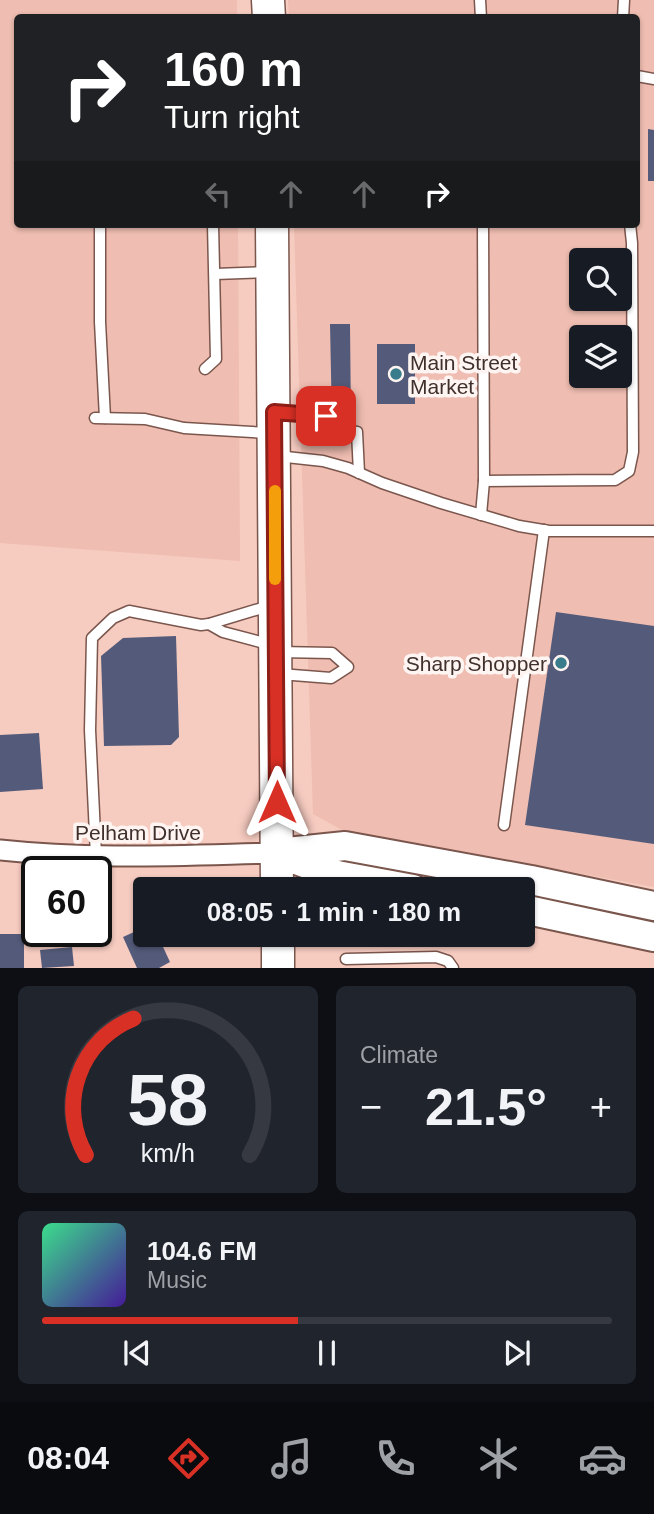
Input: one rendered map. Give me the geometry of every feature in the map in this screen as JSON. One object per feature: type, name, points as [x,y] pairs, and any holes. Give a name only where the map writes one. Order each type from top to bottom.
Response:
[{"type":"main road","points":[[272,228],[277,877]]},
{"type":"main road","points":[[277,853],[345,846],[654,906]]},
{"type":"main road","points":[[277,853],[348,877]]},
{"type":"main road","points":[[535,912],[654,937]]},
{"type":"main road","points":[[278,947],[278,968]]},
{"type":"street","name":"Pelham Drive","points":[[0,850],[96,855],[277,853]]},
{"type":"lane","points":[[100,228],[100,418],[145,419],[184,428],[274,433],[326,416],[336,429],[357,432],[359,473]]},
{"type":"lane","points":[[205,369],[216,359],[213,228]]},
{"type":"lane","points":[[481,515],[484,481],[483,228]]},
{"type":"lane","points":[[484,481],[615,480],[629,471],[632,461],[630,228]]},
{"type":"lane","points":[[215,274],[273,272]]},
{"type":"lane","points":[[274,433],[323,461],[418,495],[519,526],[544,530],[654,531]]},
{"type":"lane","points":[[504,825],[544,530]]},
{"type":"lane","points":[[96,855],[90,730],[92,638],[113,618],[129,611],[183,622],[209,624],[275,604]]},
{"type":"lane","points":[[209,624],[276,657],[331,678],[348,667],[332,653],[276,657]]},
{"type":"lane","points":[[346,959],[436,957],[448,961],[453,968]]},
{"type":"shaded area","points":[[0,0],[237,0],[237,14],[14,14],[14,228],[238,228],[240,561],[0,543]]},
{"type":"shaded area","points":[[288,0],[654,0],[654,887],[342,830],[313,814],[294,228],[640,228],[640,14],[289,14]]},
{"type":"building","points":[[648,129],[654,130],[654,181],[648,181]]},
{"type":"building","points":[[330,324],[350,324],[351,423],[332,422]]},
{"type":"building","name":"Main Street Market","points":[[377,344],[415,344],[415,404],[377,404]]},
{"type":"building","points":[[556,612],[654,626],[654,844],[525,825]]},
{"type":"building","points":[[176,636],[179,737],[171,745],[104,746],[101,656],[123,638]]},
{"type":"building","points":[[39,733],[43,789],[0,792],[0,735]]},
{"type":"building","points":[[133,932],[133,947],[163,947],[170,962],[159,968],[137,968],[123,937]]},
{"type":"building","points":[[0,934],[21,934],[24,968],[0,968]]},
{"type":"building","points":[[72,947],[74,966],[42,968],[40,950]]},
{"type":"slow traffic","points":[[275,491],[275,579]]},
{"type":"place","name":"Main Street Market","points":[[396,374]]},
{"type":"place","name":"Sharp Shopper","points":[[561,663]]},
{"type":"route","points":[[277,802],[274,412],[326,416]]}]
